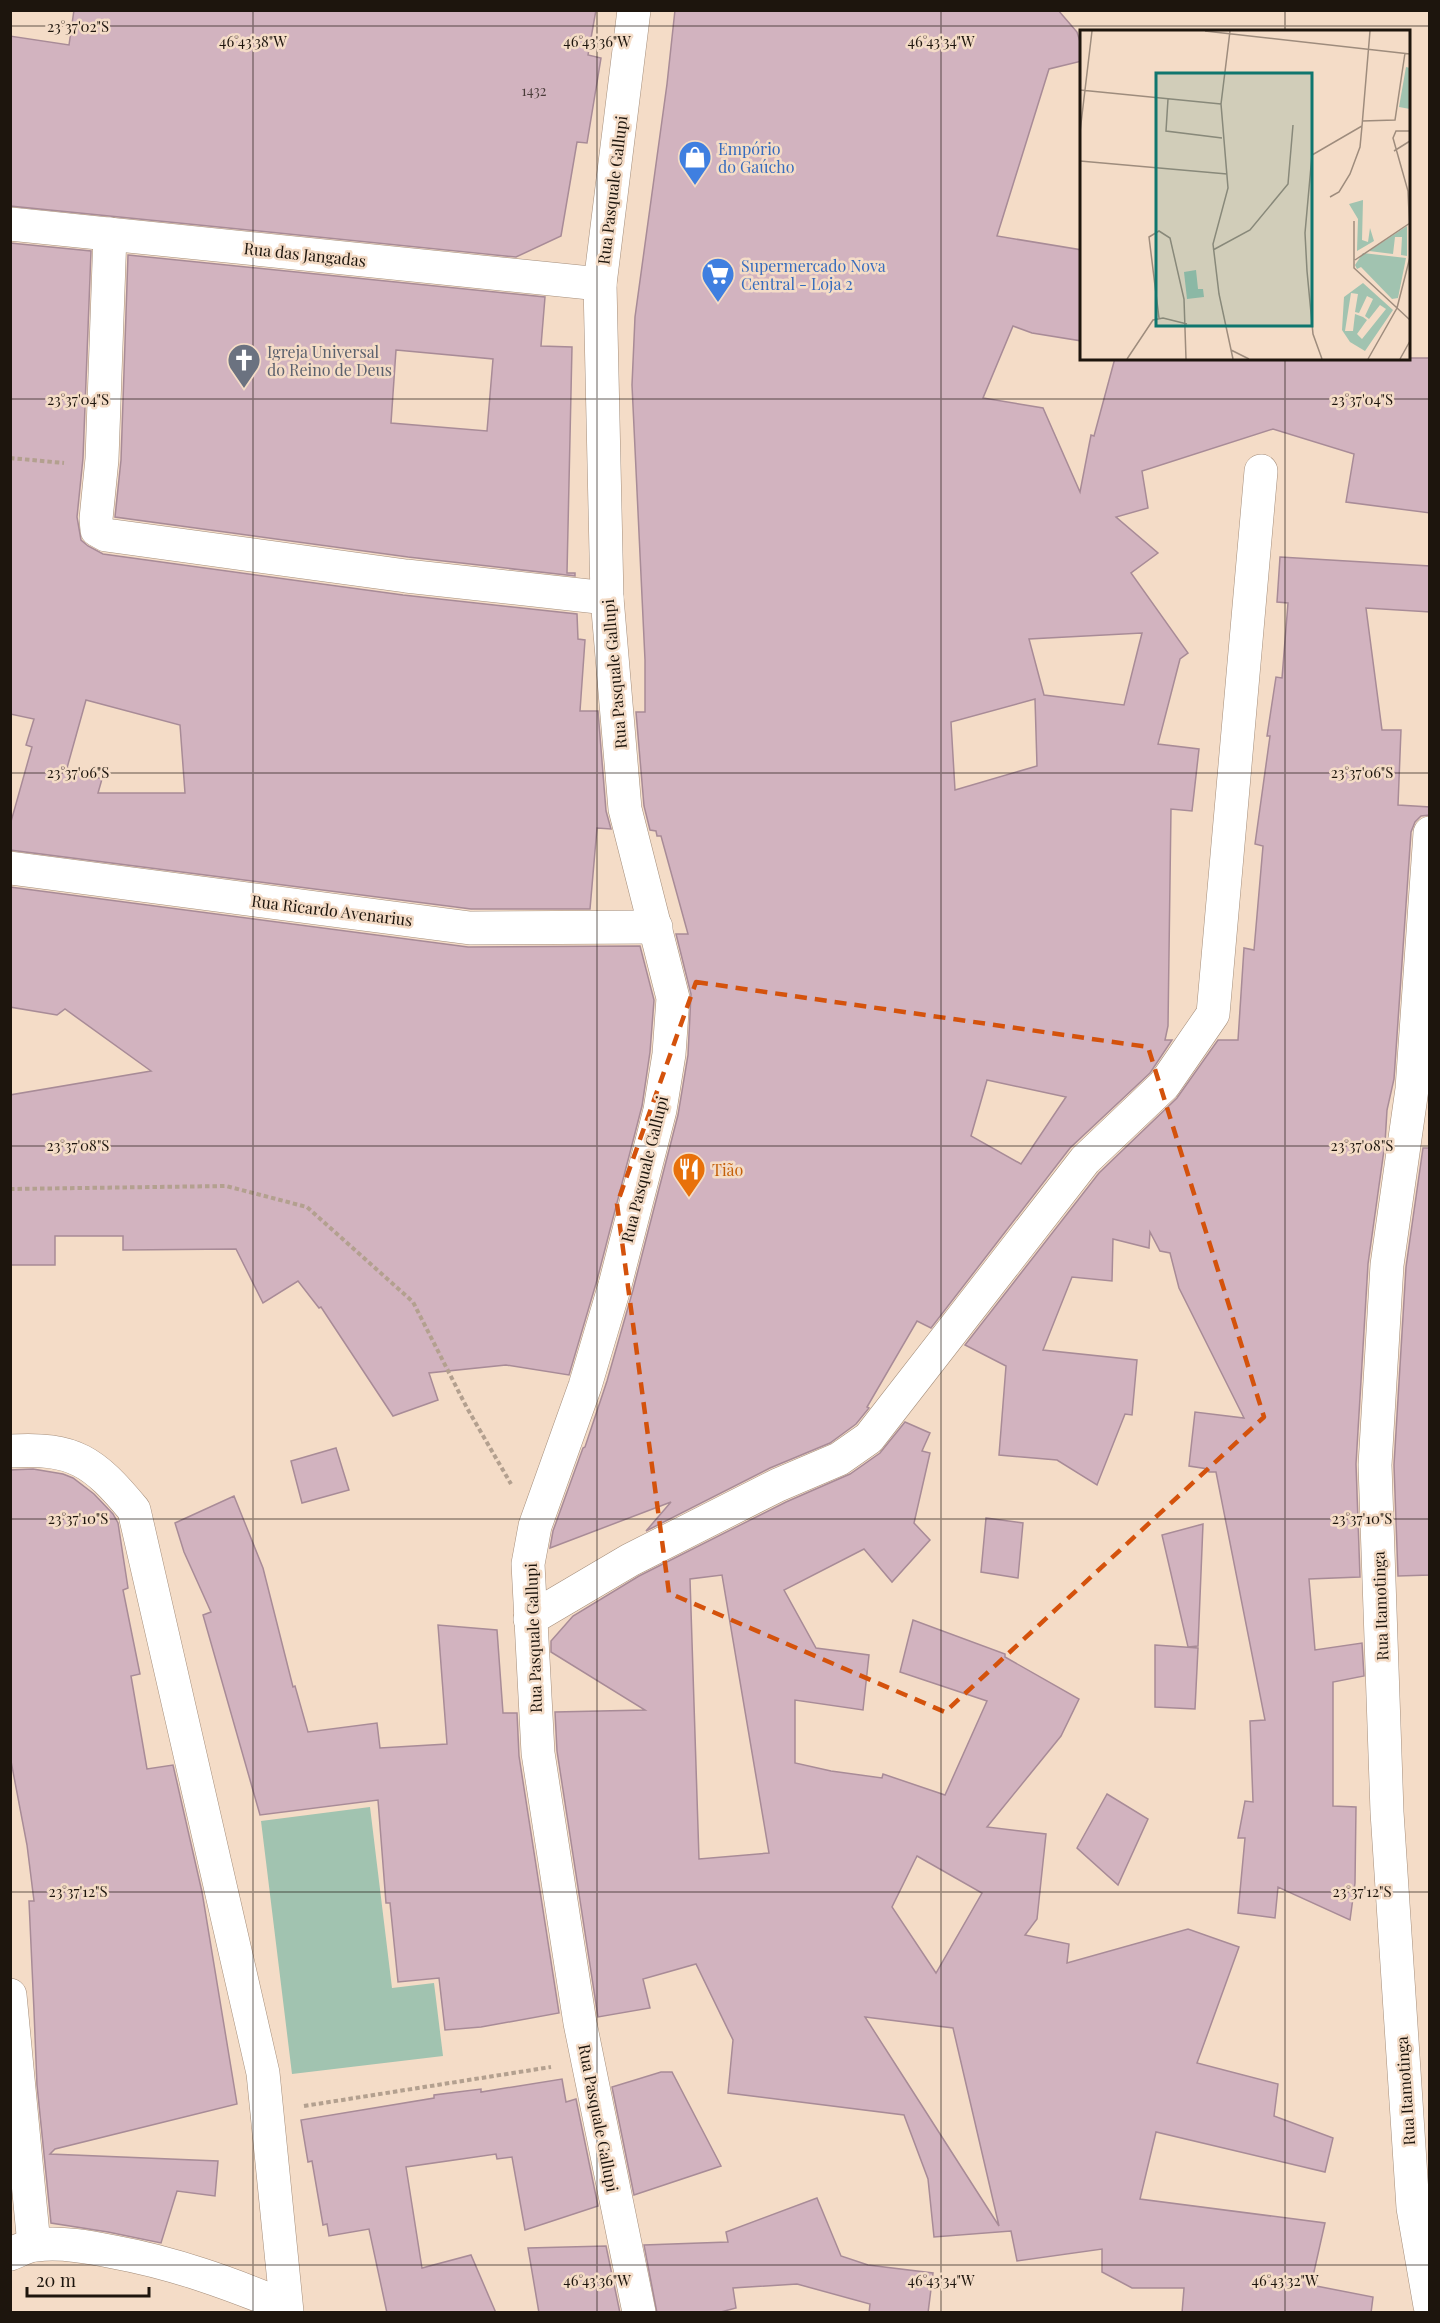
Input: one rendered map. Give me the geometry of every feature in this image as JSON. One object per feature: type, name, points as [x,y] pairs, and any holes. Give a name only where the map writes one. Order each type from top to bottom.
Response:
[{"type":"street","name":"Rua Pasquale Gallupi","points":[[634,10],[600,284],[607,598],[625,809],[673,998],[669,1054],[660,1110],[612,1296],[585,1386],[535,1526],[528,1564],[537,1753],[580,2023],[639,2313]]},
{"type":"street","name":"Rua das Jangadas","points":[[10,224],[600,284]]},
{"type":"street","points":[[110,234],[102,459],[96,525],[98,530],[106,535],[406,576],[607,598]]},
{"type":"street","points":[[530,1619],[630,1560],[778,1485],[839,1459],[869,1438],[1085,1160],[1164,1085],[1213,1014],[1261,471]]},
{"type":"street","name":"Rua Itamotinga","points":[[1430,833],[1412,1089],[1387,1265],[1375,1466],[1390,1859],[1413,2208],[1430,2306]]},
{"type":"street","name":"Rua Ricardo Avenarius","points":[[10,868],[470,928],[656,927]]},
{"type":"street","points":[[10,1451],[35,1449],[74,1456],[111,1482],[134,1510],[263,2073],[286,2309]]},
{"type":"street","points":[[10,1995],[22,2249],[68,2245],[151,2259],[240,2288],[286,2309]]},
{"type":"path","points":[[10,458],[94,466],[102,459]]},
{"type":"path","points":[[10,1190],[113,1190],[226,1186],[307,1207],[413,1302],[467,1408],[535,1526]]},
{"type":"path","points":[[266,2112],[588,2061]]},
{"type":"highlighted area","points":[[696,982],[1148,1047],[1264,1417],[945,1712],[669,1593],[617,1204]]},
{"type":"green space","points":[[370,1807],[392,1988],[434,1983],[443,2056],[292,2074],[261,1821]]},
{"type":"building","points":[[74,10],[596,10],[588,55],[601,58],[587,143],[577,142],[561,236],[516,257],[10,206],[10,36],[69,45]]},
{"type":"building","points":[[675,10],[1058,10],[1077,32],[1080,42],[1080,61],[1049,69],[997,236],[1080,250],[1080,341],[1032,333],[1013,326],[983,398],[1043,408],[1080,492],[1091,435],[1094,436],[1114,360],[1410,360],[1410,358],[1430,358],[1430,513],[1346,502],[1354,454],[1273,429],[1142,471],[1148,508],[1116,517],[1158,553],[1131,573],[1188,653],[1180,659],[1158,744],[1199,749],[1192,811],[1171,809],[1168,1026],[1165,1040],[1172,1040],[1150,1073],[1070,1148],[931,1328],[917,1321],[867,1407],[869,1408],[856,1424],[830,1443],[770,1468],[646,1531],[671,1502],[550,1548],[553,1531],[607,1381],[633,1290],[678,1115],[688,1055],[691,994],[676,934],[688,934],[661,836],[657,836],[656,831],[650,830],[644,806],[636,712],[645,712],[645,660],[632,385],[635,317]],"holes":[[[1142,633],[1124,705],[1044,695],[1029,639]],[[1035,699],[1037,766],[955,790],[951,722]],[[987,1080],[1066,1097],[1021,1164],[971,1136]]]},
{"type":"building","points":[[10,243],[91,251],[83,458],[77,517],[81,540],[103,554],[403,595],[577,614],[578,639],[585,640],[580,711],[598,711],[606,811],[611,829],[597,828],[590,909],[471,909],[10,850],[10,825],[32,747],[26,745],[34,719],[10,714]],"holes":[[[86,700],[180,725],[185,793],[98,793],[102,779],[67,768]]]},
{"type":"building","points":[[128,255],[545,297],[541,346],[572,347],[567,573],[575,573],[575,576],[408,557],[115,517],[121,460]],"holes":[[[396,350],[493,359],[487,431],[391,423]]]},
{"type":"building","points":[[1280,557],[1430,566],[1430,612],[1366,608],[1382,730],[1401,730],[1398,805],[1430,807],[1430,815],[1421,816],[1415,822],[1411,832],[1394,1079],[1387,1110],[1385,1143],[1368,1264],[1356,1464],[1360,1577],[1309,1579],[1315,1650],[1362,1643],[1364,1676],[1333,1682],[1333,1806],[1356,1807],[1355,1883],[1350,1920],[1278,1887],[1275,1918],[1238,1913],[1245,1838],[1238,1838],[1245,1801],[1253,1802],[1250,1721],[1265,1720],[1216,1472],[1189,1466],[1195,1412],[1244,1418],[1179,1288],[1170,1253],[1160,1251],[1150,1232],[1149,1248],[1113,1239],[1112,1281],[1072,1277],[1043,1350],[1137,1360],[1132,1415],[1125,1414],[1097,1485],[1057,1460],[999,1455],[1006,1366],[965,1345],[1099,1173],[1177,1098],[1218,1040],[1238,1040],[1244,948],[1254,950],[1263,846],[1255,844],[1270,736],[1267,736],[1276,677],[1282,678],[1288,603],[1277,602]]},
{"type":"building","points":[[10,887],[468,947],[640,946],[654,1000],[650,1052],[642,1106],[597,1280],[569,1375],[506,1365],[429,1373],[438,1400],[393,1416],[321,1307],[319,1308],[298,1281],[263,1303],[236,1249],[123,1250],[123,1236],[55,1236],[55,1265],[10,1265],[10,1095],[151,1071],[65,1009],[57,1015],[10,1007]]},
{"type":"building","points":[[1423,1148],[1430,1148],[1430,1575],[1398,1576],[1394,1465],[1406,1267]]},
{"type":"building","points":[[905,1422],[930,1433],[922,1451],[930,1453],[914,1523],[930,1540],[892,1582],[864,1549],[784,1590],[816,1648],[869,1655],[863,1710],[795,1700],[795,1763],[882,1778],[883,1774],[945,1795],[987,1701],[900,1672],[913,1620],[1005,1654],[1005,1657],[1079,1699],[1061,1736],[987,1827],[1046,1834],[1037,1919],[1025,1935],[1069,1944],[1067,1963],[1188,1929],[1239,1947],[1197,2063],[1278,2084],[1274,2116],[1333,2138],[1325,2172],[1156,2132],[1140,2199],[1325,2223],[1311,2285],[1373,2297],[1371,2313],[1182,2313],[1184,2288],[1132,2288],[1102,2272],[1102,2249],[1017,2261],[1011,2231],[934,2237],[928,2179],[904,2115],[728,2093],[733,2040],[696,1964],[643,1979],[650,2008],[598,2017],[557,1751],[555,1712],[645,1710],[551,1652],[551,1641],[573,1616],[639,1576],[786,1502],[850,1474],[880,1453]],"holes":[[[722,1575],[769,1853],[699,1859],[690,1579]],[[917,1856],[982,1893],[936,1973],[892,1907]],[[865,2017],[953,2028],[999,2226]]]},
{"type":"building","points":[[336,1448],[349,1490],[302,1503],[291,1461]]},
{"type":"building","points":[[33,1469],[73,1478],[94,1494],[113,1514],[118,1523],[128,1588],[123,1590],[140,1674],[131,1676],[147,1769],[173,1765],[202,1892],[237,2104],[55,2149],[50,2154],[218,2161],[215,2196],[177,2191],[161,2243],[51,2223],[37,2085],[29,1901],[34,1901],[27,1845],[10,1756],[10,1470]]},
{"type":"building","points":[[234,1496],[263,1568],[293,1687],[295,1686],[308,1732],[377,1723],[380,1748],[447,1744],[438,1625],[497,1630],[503,1713],[517,1713],[519,1756],[559,2013],[481,2027],[445,2030],[439,1978],[398,1982],[390,1903],[386,1903],[378,1800],[260,1815],[203,1615],[211,1612],[184,1552],[175,1523]]},
{"type":"building","points":[[986,1518],[1023,1523],[1018,1578],[981,1572]]},
{"type":"building","points":[[1203,1524],[1198,1646],[1188,1647],[1162,1535]]},
{"type":"building","points":[[1155,1645],[1198,1648],[1195,1709],[1155,1707]]},
{"type":"building","points":[[1107,1794],[1148,1819],[1118,1885],[1077,1848]]},
{"type":"building","points":[[661,2072],[672,2072],[721,2166],[634,2195],[612,2087]]},
{"type":"building","points":[[562,2079],[566,2102],[576,2099],[598,2206],[525,2230],[512,2157],[497,2159],[496,2154],[406,2167],[422,2268],[471,2255],[496,2313],[387,2313],[369,2229],[329,2236],[327,2224],[323,2225],[312,2161],[308,2162],[301,2120],[434,2098],[434,2095],[481,2089],[481,2092]]},
{"type":"building","points":[[817,2198],[841,2256],[868,2265],[933,2273],[928,2313],[869,2313],[870,2304],[797,2284],[733,2288],[736,2308],[717,2313],[657,2313],[644,2245],[728,2242],[726,2232]]},
{"type":"building","points":[[606,2246],[620,2313],[539,2313],[528,2248]]},
{"type":"place","name":"Empório do Gaúcho","points":[[695,186]]},
{"type":"place","name":"Supermercado Nova Central - Loja 2","points":[[718,303]]},
{"type":"place","name":"Igreja Universal do Reino de Deus","points":[[244,389]]},
{"type":"place","name":"Tião","points":[[689,1198]]}]
